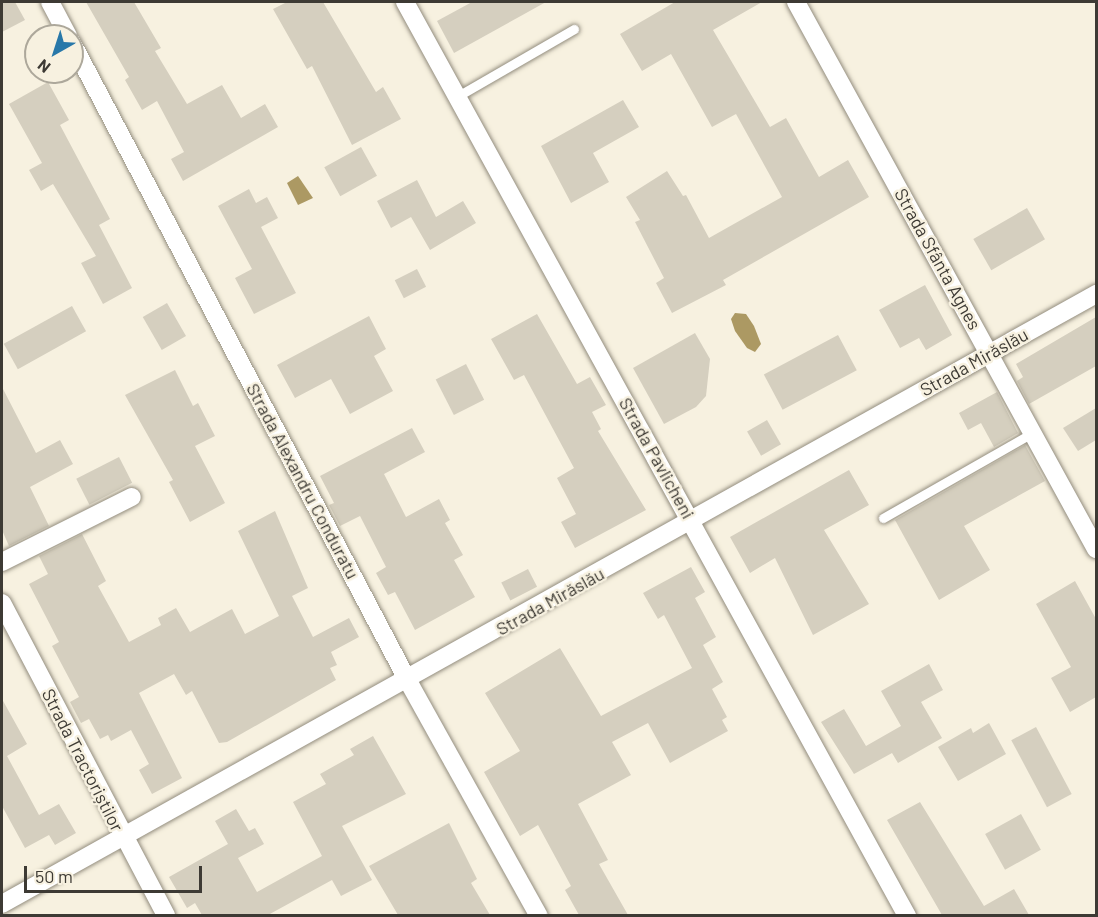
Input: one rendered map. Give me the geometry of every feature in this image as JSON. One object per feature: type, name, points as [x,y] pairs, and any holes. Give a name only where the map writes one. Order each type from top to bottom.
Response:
[{"type":"street","points":[[50,2],[62,24]]},
{"type":"street","name":"Strada Pavlicheni","points":[[405,2],[907,915]]},
{"type":"street","name":"Strada Sfânta Agnes","points":[[796,2],[1034,432],[1096,549]]},
{"type":"street","name":"Strada Alexandru Conduratu","points":[[84,66],[408,681],[538,915]]},
{"type":"street","name":"Strada Mirăslău","points":[[2,904],[408,681],[1096,294]]},
{"type":"street","points":[[2,562],[132,497]]},
{"type":"street","name":"Strada Tractoriștilor","points":[[2,603],[123,838],[166,915]]},
{"type":"lane","points":[[458,96],[574,29]]},
{"type":"lane","points":[[883,518],[1034,432]]},
{"type":"shaded area","points":[[298,176],[313,198],[298,205],[287,183]]},
{"type":"shaded area","points":[[735,313],[746,314],[754,326],[761,344],[755,352],[747,348],[735,331],[731,319]]},
{"type":"building","points":[[2,2],[15,2],[25,20],[2,32]]},
{"type":"building","points":[[86,2],[134,2],[161,48],[155,51],[187,104],[222,85],[241,118],[265,104],[278,127],[183,181],[171,159],[184,152],[157,101],[142,110],[125,80],[129,77]]},
{"type":"building","points":[[287,2],[323,2],[376,92],[383,87],[401,119],[352,145],[312,66],[307,69],[273,9]]},
{"type":"building","points":[[472,2],[546,2],[454,53],[437,21]]},
{"type":"building","points":[[675,2],[762,2],[713,30],[770,127],[786,118],[819,177],[848,160],[869,197],[723,280],[726,285],[672,313],[656,283],[664,278],[635,222],[640,220],[626,197],[667,171],[683,196],[686,195],[709,238],[782,197],[736,114],[712,127],[671,54],[642,71],[620,34]]},
{"type":"building","points":[[44,84],[49,84],[69,120],[60,125],[110,219],[99,225],[132,288],[103,304],[81,263],[96,256],[53,184],[41,191],[29,170],[42,163],[9,104]]},
{"type":"building","points":[[623,100],[639,127],[593,153],[609,182],[571,203],[541,146]]},
{"type":"building","points":[[361,147],[377,176],[340,196],[324,167]]},
{"type":"building","points":[[417,180],[436,217],[463,201],[476,223],[430,250],[411,217],[391,228],[377,201]]},
{"type":"building","points":[[249,189],[256,203],[267,197],[278,218],[261,227],[296,293],[254,314],[235,278],[252,269],[218,206]]},
{"type":"building","points":[[1027,208],[1045,239],[991,270],[973,239]]},
{"type":"building","points":[[417,269],[426,287],[404,298],[395,280]]},
{"type":"building","points":[[925,285],[952,335],[926,350],[919,338],[900,348],[879,310]]},
{"type":"building","points":[[167,303],[186,336],[162,350],[143,317]]},
{"type":"building","points":[[72,306],[86,331],[18,369],[4,344]]},
{"type":"building","points":[[537,314],[577,384],[590,377],[606,405],[592,412],[601,429],[598,431],[646,510],[575,548],[561,522],[576,514],[557,478],[574,468],[524,375],[514,380],[491,339]]},
{"type":"building","points":[[369,316],[386,349],[374,356],[393,391],[350,414],[331,379],[295,398],[277,365]]},
{"type":"building","points":[[1096,317],[1096,366],[1029,404],[1017,381],[1023,377],[1016,364]]},
{"type":"building","points":[[695,333],[710,359],[706,396],[696,407],[664,424],[633,368]]},
{"type":"building","points":[[838,335],[857,370],[783,410],[764,374]]},
{"type":"building","points":[[466,364],[484,400],[454,415],[436,379]]},
{"type":"building","points":[[175,370],[193,406],[198,403],[215,436],[195,446],[225,503],[190,522],[169,482],[173,480],[125,395]]},
{"type":"building","points":[[2,387],[36,453],[60,440],[73,464],[30,487],[49,526],[9,546],[2,530]]},
{"type":"building","points":[[997,392],[1018,433],[994,447],[981,423],[968,430],[959,413]]},
{"type":"building","points":[[1096,408],[1096,440],[1078,451],[1063,428]]},
{"type":"building","points":[[767,420],[781,444],[761,456],[747,431]]},
{"type":"building","points":[[412,428],[425,452],[384,474],[406,517],[439,499],[450,520],[445,523],[463,555],[454,560],[475,597],[415,630],[395,592],[388,595],[376,573],[386,567],[360,516],[340,526],[329,505],[334,503],[320,476]]},
{"type":"building","points":[[1025,445],[1045,481],[964,526],[990,570],[939,600],[895,520]]},
{"type":"building","points":[[119,457],[132,483],[89,505],[76,479]]},
{"type":"building","points":[[849,470],[869,505],[824,530],[869,604],[813,635],[775,558],[750,573],[730,537]]},
{"type":"building","points":[[275,511],[308,588],[292,596],[313,637],[349,618],[359,637],[331,652],[337,665],[330,668],[336,680],[227,742],[219,743],[192,691],[186,695],[174,674],[139,693],[182,778],[152,794],[139,770],[149,764],[131,730],[111,741],[108,735],[100,739],[89,719],[81,723],[70,702],[79,697],[52,646],[59,642],[29,584],[48,574],[39,556],[82,534],[106,581],[98,586],[129,642],[161,625],[158,618],[176,608],[190,632],[232,609],[245,634],[279,616],[238,531]]},
{"type":"building","points":[[691,567],[705,592],[695,598],[716,637],[703,645],[723,682],[712,689],[727,717],[722,720],[728,731],[670,763],[648,723],[612,742],[631,775],[578,804],[608,860],[599,864],[628,915],[579,915],[565,890],[571,886],[538,825],[520,836],[484,772],[520,751],[485,693],[560,648],[601,716],[692,668],[664,615],[658,619],[643,593]]},
{"type":"building","points":[[528,569],[537,587],[510,600],[501,583]]},
{"type":"building","points":[[1075,581],[1096,619],[1096,697],[1070,712],[1051,678],[1071,667],[1036,604]]},
{"type":"building","points":[[929,664],[943,690],[921,702],[942,738],[898,763],[892,753],[854,774],[821,722],[844,709],[866,746],[901,726],[881,691]]},
{"type":"building","points":[[2,699],[27,744],[7,756],[39,815],[59,804],[76,833],[55,845],[49,835],[25,848],[2,806]]},
{"type":"building","points":[[989,723],[1006,754],[958,781],[938,747],[971,728],[973,733]]},
{"type":"building","points":[[1036,727],[1072,794],[1047,807],[1011,740]]},
{"type":"building","points":[[373,736],[406,794],[342,826],[372,880],[341,896],[332,880],[268,915],[202,915],[195,903],[187,908],[169,877],[228,844],[215,821],[236,809],[249,831],[255,828],[264,844],[238,858],[257,892],[322,856],[293,802],[326,784],[320,774],[354,755],[350,749]]},
{"type":"building","points":[[920,802],[984,906],[1014,889],[1029,915],[942,915],[887,820]]},
{"type":"building","points":[[1021,814],[1041,850],[1005,870],[985,834]]},
{"type":"building","points":[[449,823],[477,879],[471,883],[490,915],[398,915],[369,866]]}]
